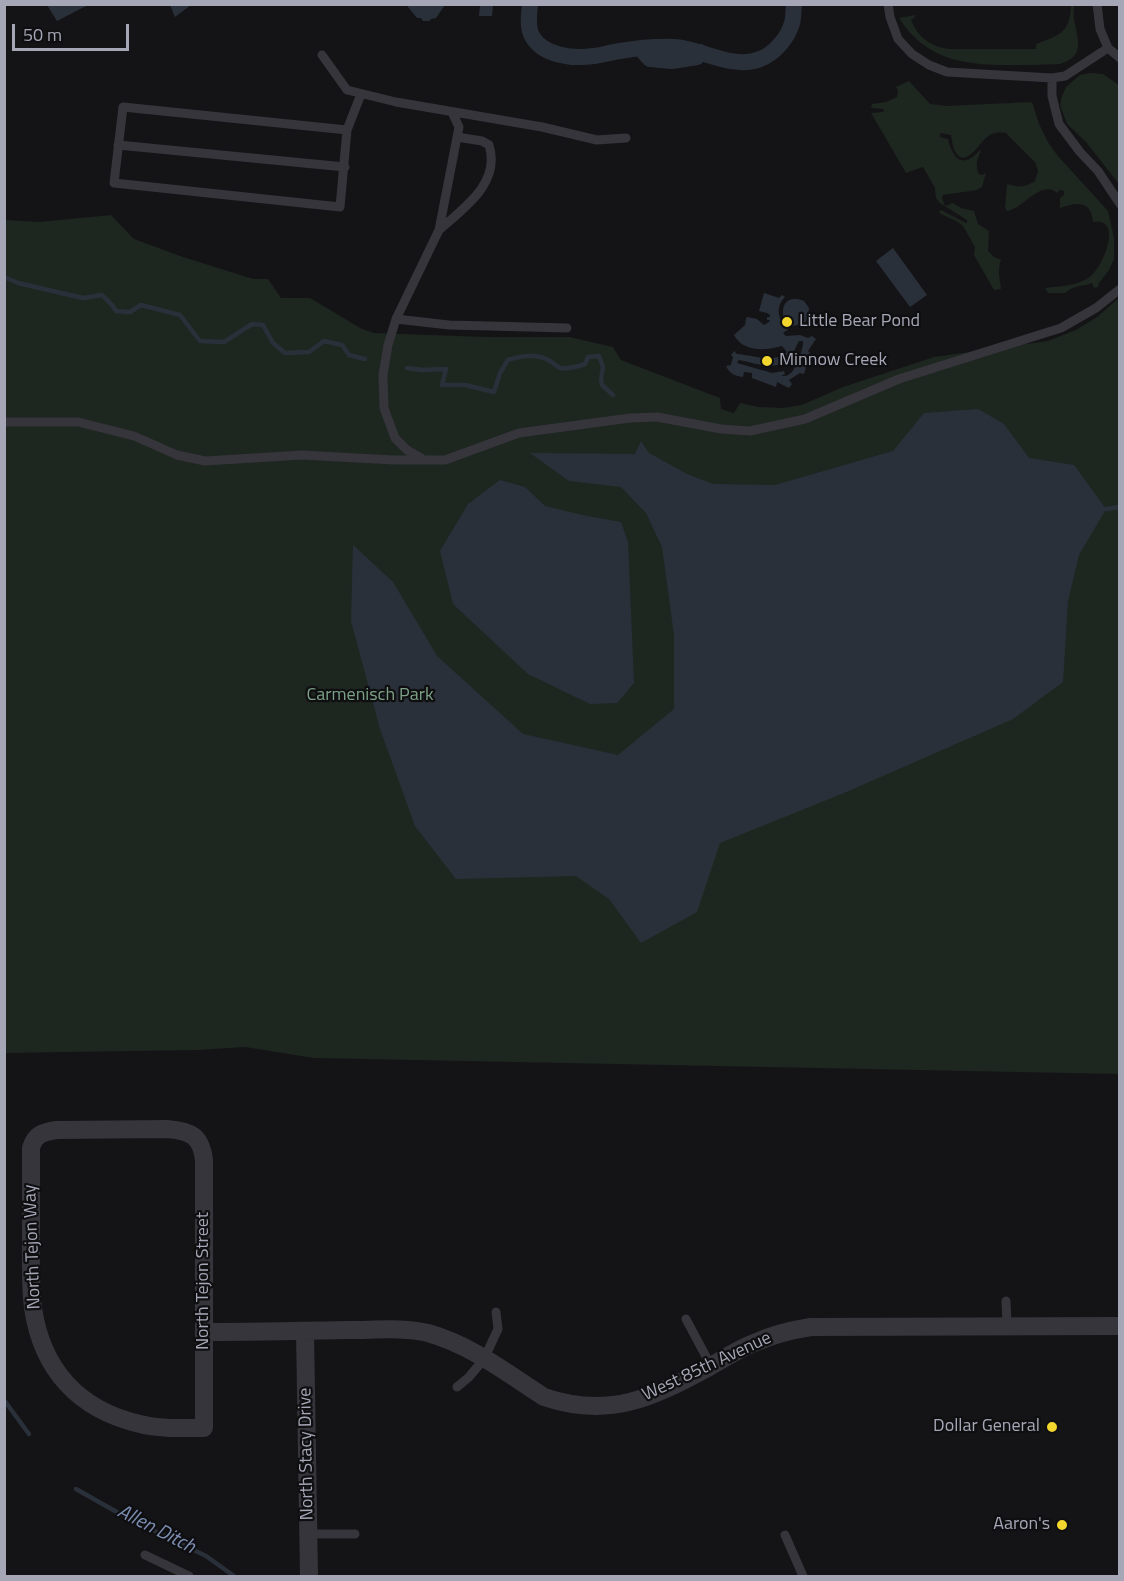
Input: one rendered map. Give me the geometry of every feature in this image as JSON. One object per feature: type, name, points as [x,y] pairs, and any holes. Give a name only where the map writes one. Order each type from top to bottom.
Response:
[{"type":"street","name":"North Tejon Street","points":[[38,1136],[57,1130],[167,1129],[183,1131],[194,1136],[202,1147],[204,1160],[204,1428]]},
{"type":"street","name":"North Tejon Way","points":[[38,1136],[31,1148],[31,1286],[41,1342],[50,1360],[77,1395],[98,1410],[142,1425],[165,1428],[204,1428]]},
{"type":"street","name":"West 85th Avenue","points":[[204,1332],[416,1331],[428,1333],[453,1342],[544,1396],[557,1401],[591,1406],[613,1406],[645,1398],[675,1385],[752,1343],[787,1331],[811,1327],[1119,1326]]},
{"type":"street","name":"North Stacy Drive","points":[[305,1331],[309,1576]]},
{"type":"lane","points":[[888,4],[898,39],[912,54],[929,65],[947,72],[1052,78],[1065,76],[1108,48]]},
{"type":"lane","points":[[1097,4],[1100,29],[1108,48],[1119,58]]},
{"type":"lane","points":[[322,55],[347,90],[361,94],[542,127],[597,140],[626,138]]},
{"type":"lane","points":[[1052,78],[1052,96],[1059,124],[1098,171],[1119,204]]},
{"type":"lane","points":[[347,130],[123,107],[114,183],[340,207],[347,130],[361,94]]},
{"type":"lane","points":[[423,459],[406,450],[395,438],[384,408],[383,375],[388,345],[396,319],[439,230],[459,128],[452,112]]},
{"type":"lane","points":[[439,230],[480,192],[489,177],[492,154],[489,145],[482,141],[457,137]]},
{"type":"lane","points":[[118,145],[345,167]]},
{"type":"lane","points":[[4,422],[78,422],[134,436],[177,455],[205,460],[302,455],[445,460],[519,433],[630,418],[657,417],[721,429],[750,431],[805,419],[899,379],[1061,328],[1096,308],[1119,289]]},
{"type":"lane","points":[[396,319],[440,324],[567,328]]},
{"type":"lane","points":[[1006,1301],[1006,1326]]},
{"type":"lane","points":[[457,1387],[484,1359],[498,1329],[496,1312]]},
{"type":"lane","points":[[686,1319],[711,1366]]},
{"type":"lane","points":[[308,1534],[355,1534]]},
{"type":"lane","points":[[785,1534],[803,1576]]},
{"type":"lane","points":[[145,1555],[189,1576]]},
{"type":"green space","points":[[1071,5],[1074,5],[1078,49],[1073,58],[1060,64],[991,65],[946,57],[921,43],[899,18],[915,15],[911,20],[921,37],[943,48],[1036,49],[1036,44],[1057,35],[1066,28]]},
{"type":"green space","points":[[1103,74],[1119,85],[1119,184],[1086,142],[1067,124],[1060,105],[1066,87],[1080,75]]},
{"type":"green space","points":[[909,81],[930,104],[946,106],[1032,102],[1049,144],[1108,211],[1114,238],[1114,259],[1098,287],[1094,288],[1092,283],[1074,287],[1065,293],[1048,293],[1045,288],[1075,284],[1091,276],[1101,263],[1109,234],[1102,222],[1093,222],[1092,215],[1086,206],[1077,204],[1060,208],[1060,198],[1064,195],[1064,191],[1060,190],[1057,193],[1045,190],[1007,211],[1005,208],[1007,185],[1022,186],[1035,181],[1038,171],[1035,162],[1006,133],[989,135],[971,154],[962,158],[954,149],[951,135],[940,133],[940,137],[948,139],[953,152],[960,160],[969,159],[981,151],[977,165],[978,171],[982,175],[986,173],[982,187],[977,190],[943,195],[942,198],[945,206],[953,203],[961,208],[974,211],[978,224],[989,231],[988,251],[1001,260],[999,271],[1001,289],[994,290],[974,255],[975,247],[963,226],[939,212],[941,210],[966,223],[967,220],[940,203],[936,198],[935,188],[923,167],[906,173],[871,113],[883,112],[883,109],[871,108],[872,104],[886,102],[897,97],[896,87]]},
{"type":"green space","name":"Carmenisch Park","points":[[111,215],[134,239],[253,279],[268,279],[281,298],[310,298],[362,329],[374,333],[569,337],[613,347],[621,360],[720,398],[721,409],[734,413],[740,403],[758,407],[783,408],[802,405],[843,387],[934,357],[1048,341],[1076,330],[1097,317],[1119,298],[1119,1074],[314,1058],[245,1047],[198,1050],[5,1053],[5,220],[40,222]]},
{"type":"shaded area","points":[[47,5],[88,5],[57,21]]},
{"type":"shaded area","points":[[170,5],[191,5],[175,17]]},
{"type":"shaded area","points":[[408,5],[445,5],[436,18],[429,21],[417,18],[408,7]]},
{"type":"shaded area","points":[[480,5],[493,5],[492,16],[479,16]]},
{"type":"shaded area","points":[[893,248],[927,295],[910,307],[876,261]]},
{"type":"shaded area","points":[[764,293],[779,298],[782,295],[785,297],[779,308],[781,320],[784,319],[784,305],[790,300],[804,301],[809,308],[805,323],[793,326],[783,333],[786,336],[800,335],[808,338],[812,336],[816,339],[808,351],[811,354],[804,374],[800,373],[789,380],[792,384],[789,388],[777,382],[776,387],[752,378],[752,373],[744,372],[743,377],[735,375],[726,366],[731,365],[733,357],[731,355],[734,351],[737,354],[763,358],[776,358],[787,352],[782,346],[755,349],[738,341],[734,335],[745,325],[747,317],[757,319],[764,325],[769,322],[767,317],[770,315],[759,311]],"holes":[[[799,341],[803,341],[795,367],[786,376],[781,376],[785,374],[784,371],[772,373],[737,363],[739,360],[779,365],[790,358]]]},
{"type":"shaded area","points":[[978,409],[1004,424],[1029,458],[1074,465],[1106,509],[1079,555],[1068,601],[1063,682],[1013,719],[844,793],[720,843],[697,912],[641,943],[609,899],[576,876],[456,879],[415,826],[380,729],[351,621],[353,545],[393,582],[437,656],[523,734],[618,755],[674,709],[674,635],[662,547],[646,513],[621,487],[569,481],[530,453],[635,454],[641,441],[649,453],[687,474],[713,484],[775,485],[893,451],[924,413]]},
{"type":"shaded area","points":[[500,480],[525,487],[545,506],[621,522],[628,542],[634,683],[617,703],[590,704],[528,674],[453,604],[440,551],[468,504]]},
{"type":"waterway","points":[[530,4],[529,25],[532,36],[543,48],[559,55],[586,57],[641,48],[675,47],[739,62],[760,59],[780,45],[790,29],[794,4]]},
{"type":"waterway","points":[[640,48],[650,59],[672,61],[697,57],[700,52]]},
{"type":"waterway","points":[[4,277],[18,283],[83,298],[102,295],[116,311],[130,312],[141,305],[180,315],[200,341],[224,342],[252,324],[263,325],[273,343],[285,353],[309,352],[324,341],[342,345],[349,355],[365,359]]},
{"type":"waterway","points":[[407,368],[446,369],[442,385],[465,385],[494,392],[500,373],[508,360],[535,356],[545,358],[560,368],[568,368],[585,364],[588,357],[599,356],[603,367],[602,385],[613,395]]},
{"type":"waterway","points":[[1106,509],[1120,507]]},
{"type":"waterway","name":"Allen Ditch","points":[[4,1400],[29,1434]]},
{"type":"waterway","name":"Allen Ditch","points":[[76,1489],[122,1515],[206,1556],[234,1576]]},
{"type":"place","name":"Little Bear Pond","points":[[787,322]]},
{"type":"place","name":"Minnow Creek","points":[[767,361]]},
{"type":"place","name":"Dollar General","points":[[1052,1427]]},
{"type":"place","name":"Aaron's","points":[[1062,1525]]}]
